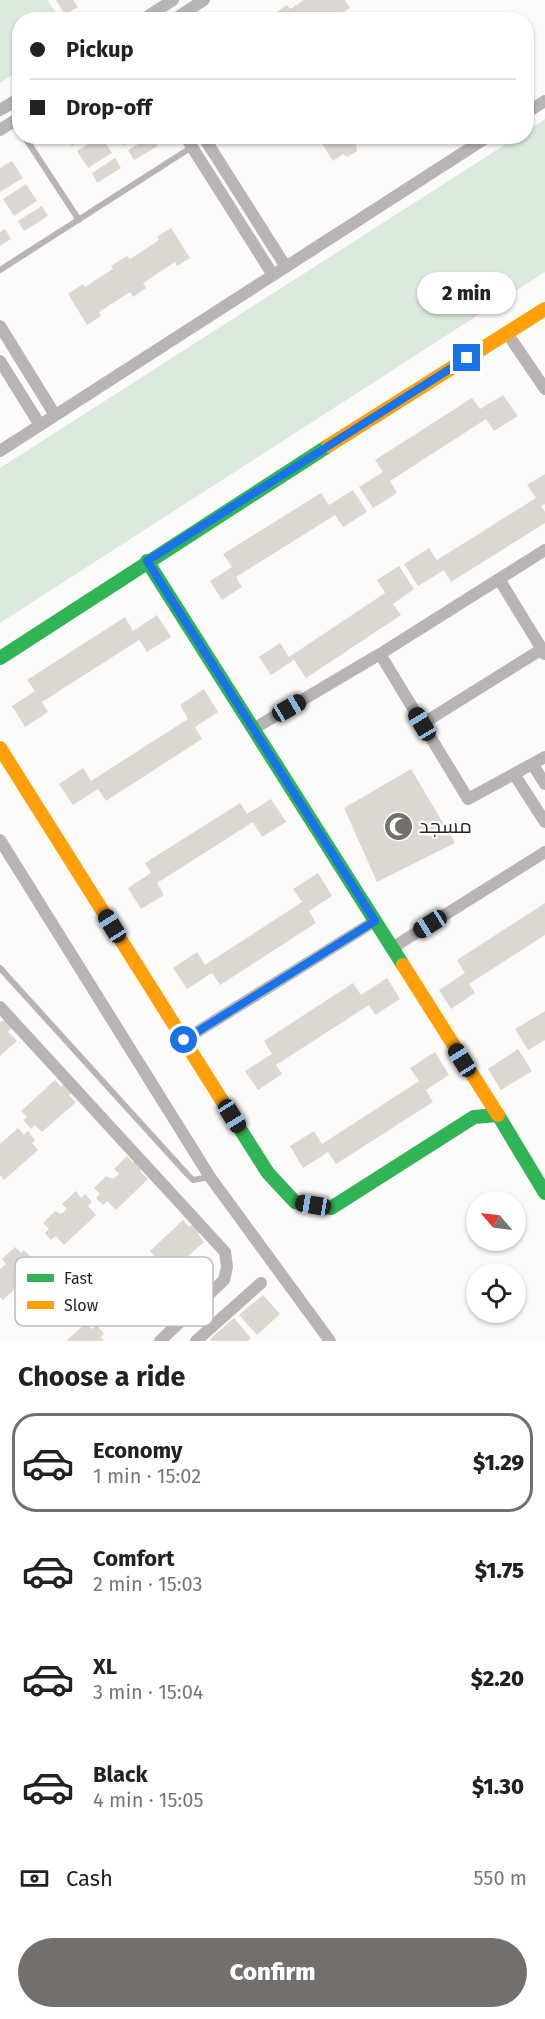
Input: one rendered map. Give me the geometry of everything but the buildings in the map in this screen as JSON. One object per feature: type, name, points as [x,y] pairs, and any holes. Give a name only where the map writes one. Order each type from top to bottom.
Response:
[{"type":"street","points":[[154,12],[173,0]]},
{"type":"street","points":[[185,12],[204,0]]},
{"type":"street","points":[[190,144],[273,275]]},
{"type":"street","points":[[207,144],[285,267]]},
{"type":"street","points":[[0,451],[477,144]]},
{"type":"street","points":[[0,658],[147,561],[545,309]]},
{"type":"street","points":[[0,327],[56,415]]},
{"type":"street","points":[[507,333],[545,389]]},
{"type":"street","points":[[0,361],[40,425]]},
{"type":"street","points":[[253,729],[380,654],[545,550]]},
{"type":"street","points":[[147,561],[545,1192]]},
{"type":"street","points":[[422,724],[544,651],[498,579]]},
{"type":"street","points":[[380,654],[468,799],[545,757]]},
{"type":"street","points":[[0,748],[268,1173],[295,1202],[331,1208],[474,1117],[498,1115]]},
{"type":"street","points":[[533,765],[545,784]]},
{"type":"street","points":[[514,774],[545,822]]},
{"type":"street","points":[[0,840],[210,1177],[330,1341]]},
{"type":"street","points":[[392,948],[545,852]]},
{"type":"street","points":[[184,1040],[375,921]]},
{"type":"street","points":[[0,1007],[225,1252],[227,1267],[224,1280],[213,1290]]},
{"type":"street","points":[[198,1340],[261,1283]]},
{"type":"street","points":[[160,1341],[176,1326]]},
{"type":"lane","points":[[29,144],[79,220]]},
{"type":"lane","points":[[0,270],[79,220],[186,144]]},
{"type":"lane","points":[[0,968],[193,1180],[210,1177]]},
{"type":"green space","points":[[0,0],[47,0],[56,12],[12,12],[12,75],[0,83]]},
{"type":"green space","points":[[545,119],[545,272],[0,623],[0,468],[506,144],[534,144],[534,126]]},
{"type":"traffic: fast","points":[[0,658],[328,446]]},
{"type":"traffic: fast","points":[[147,561],[403,965]]},
{"type":"traffic: fast","points":[[221,1099],[268,1173],[295,1202],[331,1208],[474,1117],[498,1115],[545,1193]]},
{"type":"traffic: slow","points":[[328,446],[545,309]]},
{"type":"traffic: slow","points":[[0,748],[221,1099]]},
{"type":"traffic: slow","points":[[403,965],[498,1115]]},
{"type":"place","name":"مسجد","points":[[398,826]]},
{"type":"route","points":[[184,1040],[375,921],[147,561],[467,358]]}]
